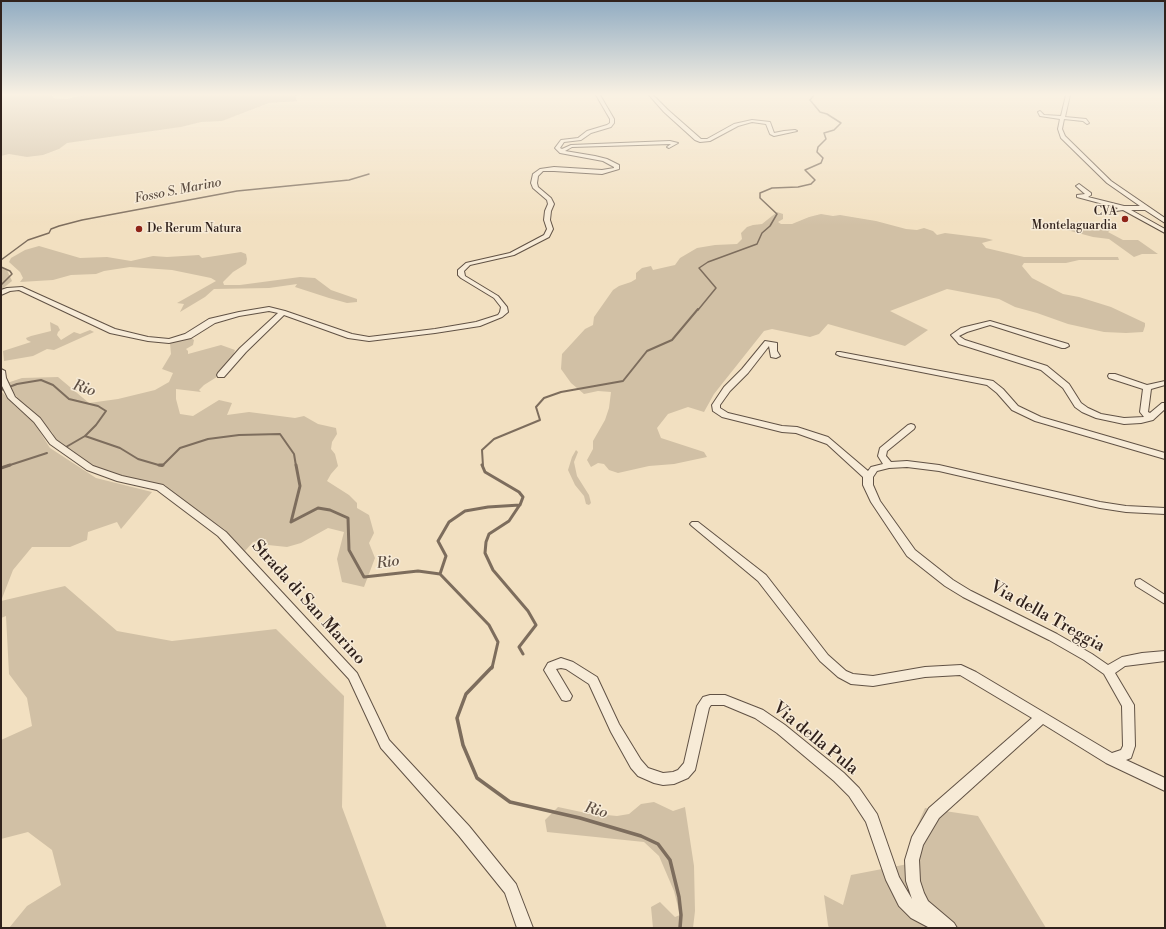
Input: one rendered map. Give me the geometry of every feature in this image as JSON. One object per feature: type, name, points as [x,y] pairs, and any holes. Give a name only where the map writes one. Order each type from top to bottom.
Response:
[{"type":"street","points":[[1,293],[9,289],[20,288],[113,331],[148,339],[169,341],[188,336],[212,321],[268,309],[283,312],[351,336],[369,339],[477,324],[500,316],[504,312],[504,308],[496,297],[463,277],[461,275],[461,270],[468,264],[512,254],[547,236],[550,229],[547,220],[548,211],[551,204],[549,199],[536,188],[534,182],[536,175],[542,170],[554,169],[611,171],[616,169],[617,166],[605,160],[562,152],[558,148],[563,142],[578,138]]},
{"type":"street","points":[[695,138],[700,141],[711,138]]},
{"type":"street","points":[[1064,138],[1109,182],[1165,221]]},
{"type":"street","points":[[562,152],[566,148],[584,146],[676,143],[669,147]]},
{"type":"street","points":[[1079,186],[1089,194],[1080,196],[1121,209],[1165,231]]},
{"type":"street","points":[[1121,209],[1145,208]]},
{"type":"street","points":[[221,375],[243,350],[283,312]]},
{"type":"street","points":[[1065,346],[990,323],[964,330],[955,335],[962,342],[1044,368],[1066,386],[1078,405],[1099,416],[1124,421],[1150,418],[1165,405]]},
{"type":"street","points":[[776,356],[774,355],[773,351],[774,345],[771,343],[767,344],[745,371],[727,389],[716,405],[716,410],[725,415],[797,430],[824,439],[830,442],[868,476],[874,470],[889,465],[907,464],[939,468],[1100,505],[1126,509],[1165,511]]},
{"type":"street","points":[[840,354],[990,383],[1000,391],[1015,408],[1038,419],[1165,456]]},
{"type":"street","name":"Strada di San Marino","points":[[1,371],[2,378],[12,398],[37,420],[52,442],[90,468],[120,479],[160,487],[222,534],[353,676],[385,744],[464,831],[511,890],[525,928]]},
{"type":"street","points":[[1112,376],[1147,388],[1165,383]]},
{"type":"street","points":[[1147,388],[1144,412],[1150,418]]},
{"type":"street","points":[[889,465],[882,456],[883,450],[911,427]]},
{"type":"street","name":"Via della Treggia","points":[[868,476],[868,485],[876,502],[902,543],[911,553],[948,583],[1053,637],[1088,657],[1108,671],[1128,705],[1130,746],[1126,754],[1111,758]]},
{"type":"street","points":[[695,524],[762,578],[824,658],[842,674],[851,679],[873,681],[925,672],[952,669],[962,670],[1111,758],[1165,785]]},
{"type":"street","points":[[1140,583],[1165,600]]},
{"type":"street","points":[[1108,671],[1122,662],[1165,656]]},
{"type":"street","name":"Via della Pula","points":[[566,696],[550,670],[552,666],[556,664],[562,663],[569,666],[593,681],[615,728],[636,764],[643,772],[663,779],[674,778],[683,774],[690,766],[703,706],[707,701],[725,700],[759,714],[792,738],[839,777],[854,792],[872,819],[893,880],[904,901],[916,913],[928,920],[945,926]]},
{"type":"street","points":[[945,926],[924,906],[913,881],[912,860],[917,842],[934,813],[1041,718]]},
{"type":"shaded area","points":[[1,138],[100,138],[67,143],[59,149],[43,155],[27,157],[9,154],[1,156]]},
{"type":"shaded area","points":[[777,212],[783,214],[783,219],[778,222],[781,224],[792,224],[821,214],[833,216],[840,215],[876,221],[906,229],[917,230],[924,228],[933,231],[937,235],[945,233],[985,238],[993,240],[982,243],[986,248],[1024,257],[1118,257],[1119,260],[1079,260],[1066,263],[1024,263],[1022,266],[1032,278],[1063,294],[1079,297],[1111,307],[1145,323],[1145,326],[1143,332],[1104,332],[1068,324],[1015,307],[999,299],[947,289],[890,311],[928,330],[905,346],[828,324],[819,334],[810,337],[772,329],[764,331],[714,394],[704,412],[688,407],[668,414],[657,428],[661,438],[704,452],[707,457],[674,464],[649,466],[618,473],[609,470],[604,464],[598,463],[591,467],[587,460],[593,449],[593,441],[605,420],[609,408],[611,392],[598,391],[584,394],[571,383],[561,369],[562,354],[585,329],[593,325],[594,317],[613,290],[636,279],[636,273],[642,268],[651,266],[653,270],[675,265],[680,258],[697,248],[737,244],[742,239],[741,233],[747,227],[762,224]]},
{"type":"shaded area","points":[[1104,223],[1114,227],[1108,232],[1123,240],[1138,240],[1158,254],[1142,254],[1134,257],[1109,239],[1093,237],[1067,230],[1068,227],[1065,225],[1091,226]]},
{"type":"shaded area","points":[[39,246],[80,258],[107,257],[131,261],[153,256],[167,257],[199,255],[202,258],[241,252],[246,254],[246,264],[233,272],[223,282],[224,285],[240,285],[300,277],[315,278],[331,290],[357,299],[357,302],[347,303],[329,298],[295,287],[297,284],[269,288],[214,289],[205,297],[180,312],[184,304],[177,303],[216,281],[211,278],[172,270],[130,267],[104,271],[96,274],[71,275],[53,280],[20,282],[23,278],[20,272],[9,262],[11,258],[25,250]]},
{"type":"shaded area","points":[[1,268],[7,270],[12,281],[1,290]]},
{"type":"shaded area","points":[[50,322],[58,326],[60,330],[57,335],[61,340],[74,332],[80,334],[90,330],[94,332],[54,350],[47,349],[33,356],[4,361],[3,351],[31,342],[26,338],[51,331]]},
{"type":"shaded area","points":[[190,337],[194,340],[193,345],[186,349],[188,354],[221,345],[235,350],[231,361],[220,375],[204,385],[199,390],[201,392],[176,389],[176,399],[180,414],[193,416],[219,400],[232,403],[227,415],[249,412],[295,418],[304,416],[318,424],[336,428],[337,434],[332,442],[331,449],[335,454],[338,466],[327,481],[349,495],[357,503],[357,508],[369,515],[374,533],[369,543],[375,558],[364,587],[342,582],[337,559],[344,532],[328,528],[301,543],[287,547],[268,545],[266,539],[253,542],[245,551],[224,529],[175,495],[165,485],[106,472],[78,457],[57,442],[52,432],[21,403],[7,383],[22,378],[58,377],[89,403],[118,399],[155,390],[169,382],[173,373],[162,369],[171,354],[170,343]]},
{"type":"shaded area","points":[[1,380],[2,392],[35,424],[50,448],[96,478],[152,492],[121,529],[117,522],[88,532],[87,540],[70,547],[32,547],[13,570],[1,601]]},
{"type":"shaded area","points":[[576,450],[578,452],[574,462],[577,476],[589,495],[591,503],[589,505],[586,504],[584,496],[575,485],[568,470]]},
{"type":"shaded area","points":[[65,586],[117,631],[172,641],[276,629],[344,696],[342,807],[387,928],[9,928],[27,906],[61,885],[52,850],[28,832],[1,839],[1,740],[32,726],[27,698],[9,674],[6,616],[1,618],[1,601]]},
{"type":"shaded area","points":[[654,802],[673,811],[685,807],[694,866],[695,911],[693,928],[653,928],[651,907],[660,902],[675,917],[680,915],[674,891],[659,856],[644,842],[547,832],[545,820],[558,807],[586,813],[617,816],[629,814],[641,804]]},
{"type":"shaded area","points":[[925,808],[978,816],[1046,928],[829,928],[824,895],[843,905],[851,875],[908,864],[910,842]]},
{"type":"waterway","points":[[698,310],[716,288],[699,268],[708,262],[757,244],[762,233],[770,226],[777,214],[760,198],[760,193],[772,188],[798,187],[811,184],[815,180],[805,170],[821,163],[823,158],[817,152],[818,147],[826,138]]},
{"type":"waterway","name":"Fosso S. Marino","points":[[1,260],[28,240],[49,233],[51,229],[59,226],[82,220],[237,191],[349,180],[369,174]]},
{"type":"waterway","name":"Rio","points":[[1,267],[10,271],[12,274],[1,285]]},
{"type":"waterway","points":[[483,466],[482,450],[494,439],[540,420],[536,407],[544,398],[561,392],[623,381],[647,351],[672,340],[698,309]]},
{"type":"waterway","name":"Rio","points":[[1,390],[17,384],[41,380],[53,385],[69,399],[98,406],[106,411],[96,425],[85,436]]},
{"type":"waterway","name":"Rio","points":[[163,465],[180,448],[208,439],[239,435],[280,434],[294,454],[296,466]]},
{"type":"waterway","points":[[66,447],[85,436]]},
{"type":"waterway","name":"Rio","points":[[85,436],[120,448],[138,459],[162,466],[163,465]]},
{"type":"waterway","points":[[7,466],[47,453]]},
{"type":"waterway","name":"Rio","points":[[296,465],[300,486],[291,522],[318,508],[330,510],[348,518],[349,550],[364,577],[418,571],[440,574]]},
{"type":"waterway","points":[[440,574],[446,556],[438,541],[449,522],[465,511],[488,507],[520,505],[523,497],[519,492],[485,472],[482,465]]},
{"type":"waterway","points":[[1,468],[7,466]]},
{"type":"waterway","points":[[519,506],[509,521],[489,534],[486,542],[485,553],[493,570],[528,611],[536,625],[519,647],[523,654]]},
{"type":"waterway","name":"Rio","points":[[440,574],[489,625],[498,642],[492,668]]},
{"type":"waterway","name":"Rio","points":[[492,667],[466,694],[457,718],[463,745],[477,778],[510,802],[580,818],[641,836],[658,844],[670,860],[679,897],[681,915],[680,928]]},
{"type":"place","name":"CVA Montelaguardia","points":[[1125,219]]},
{"type":"place","name":"De Rerum Natura","points":[[139,229]]}]
